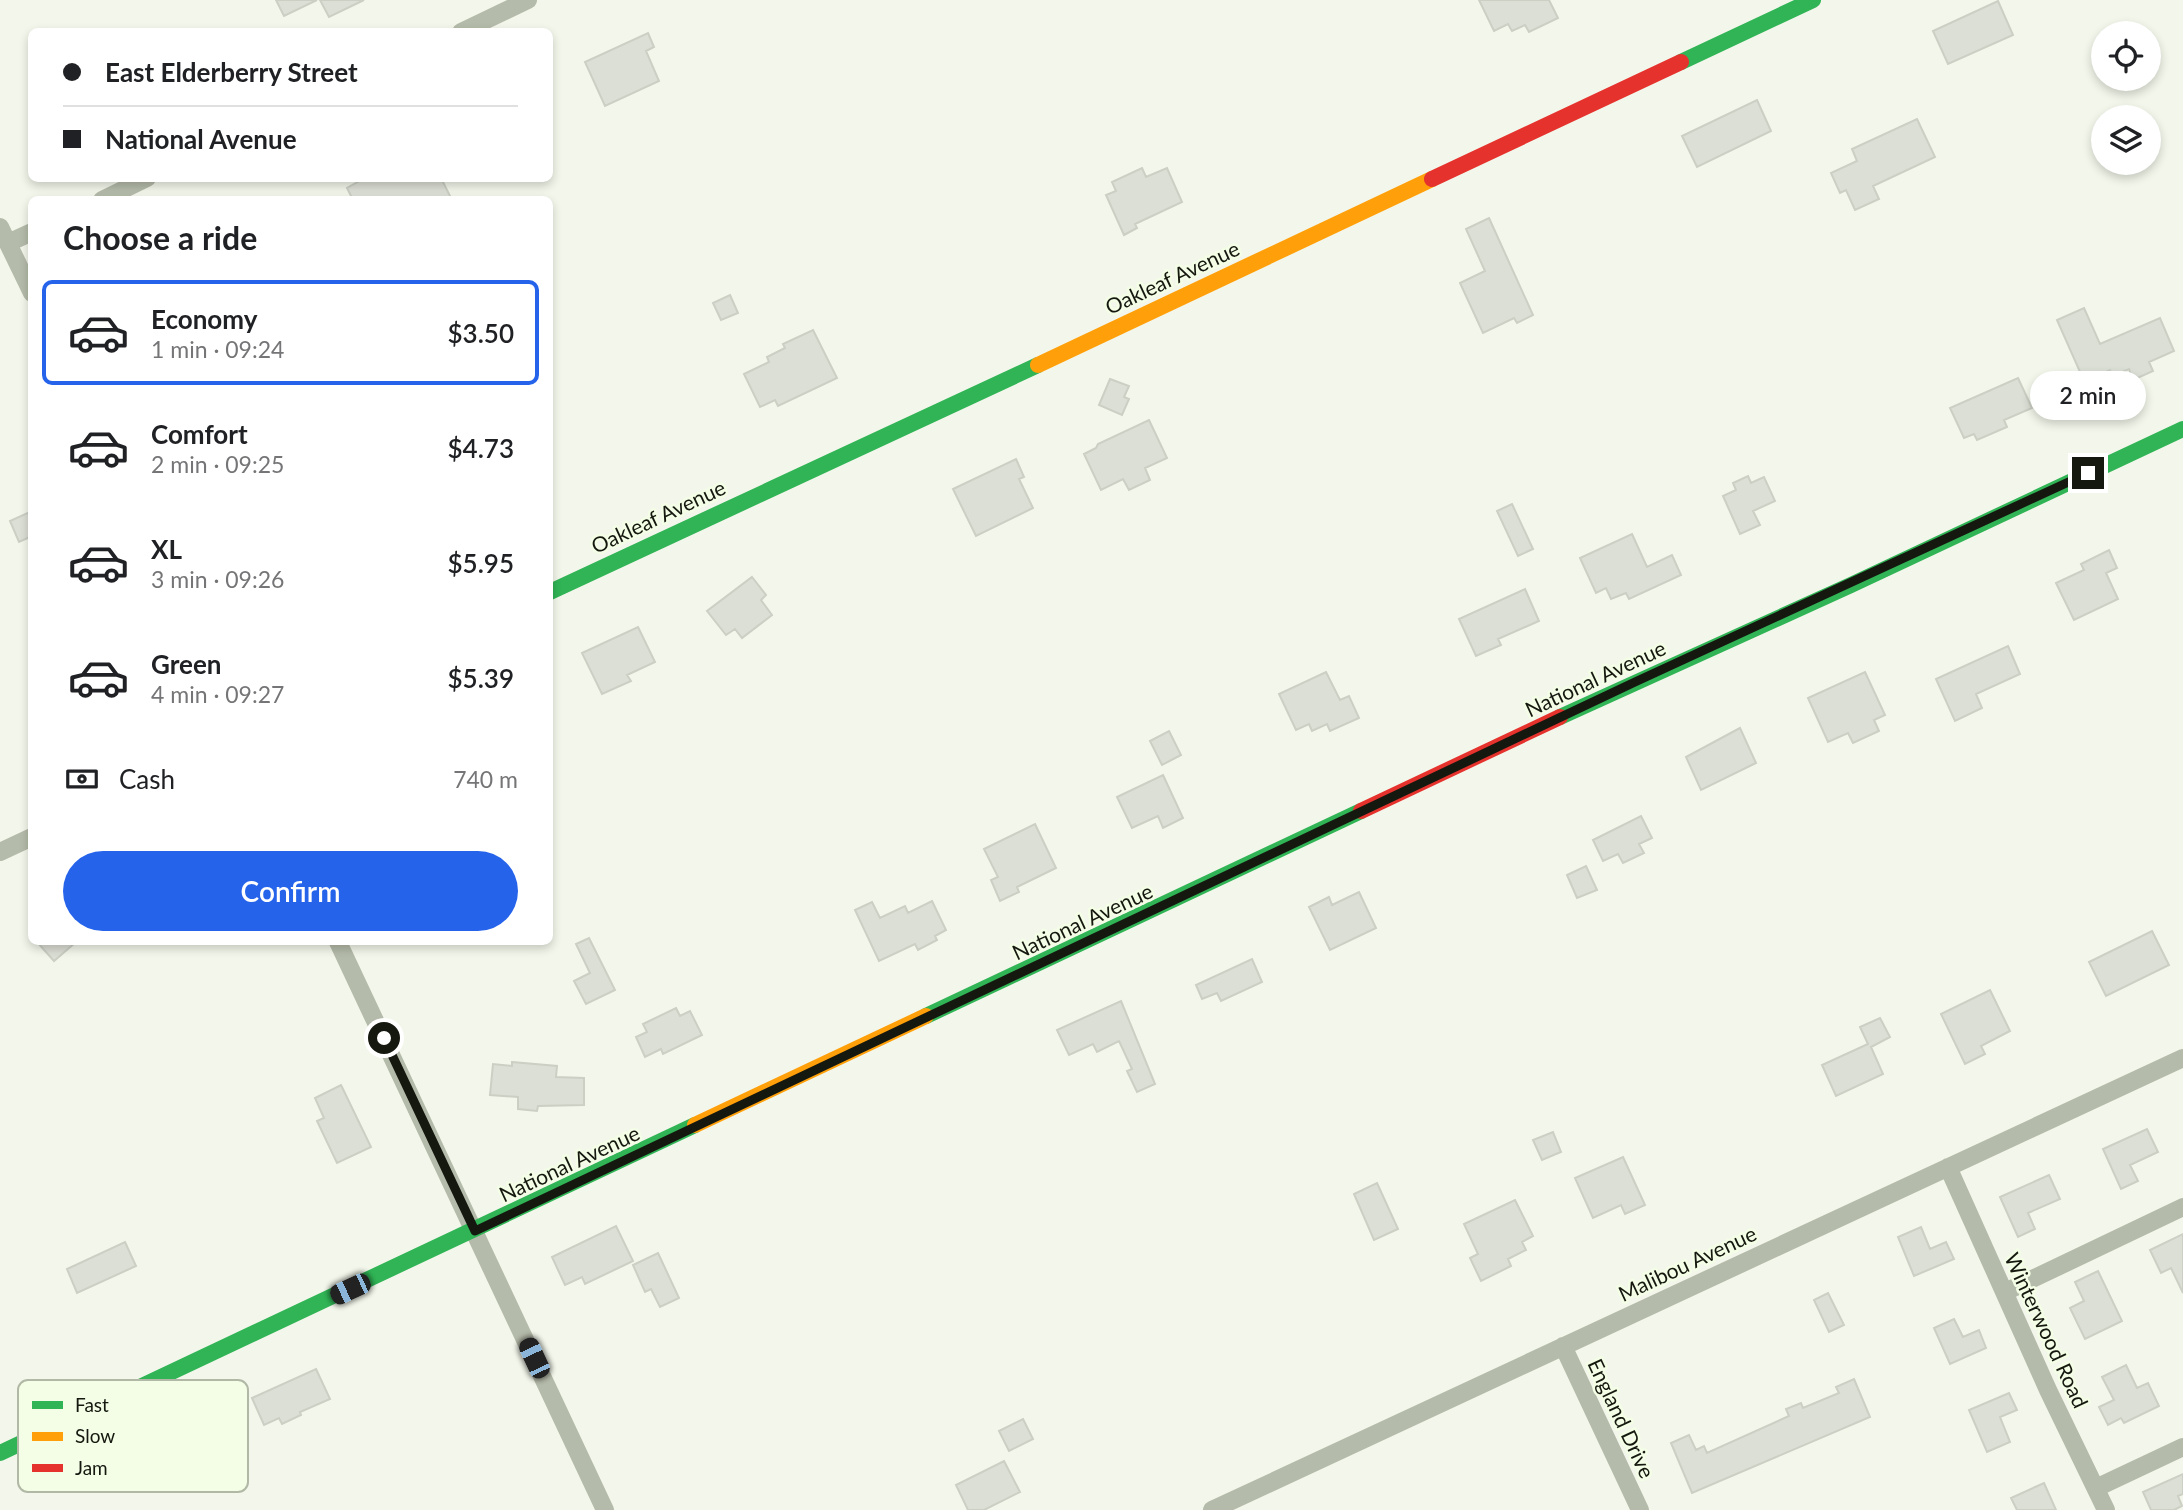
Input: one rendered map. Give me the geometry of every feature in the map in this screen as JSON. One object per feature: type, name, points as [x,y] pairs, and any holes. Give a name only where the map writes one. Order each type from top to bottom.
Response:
[{"type":"street","points":[[469,28],[528,0]]},
{"type":"street","name":"Oakleaf Avenue","points":[[553,591],[1813,0]]},
{"type":"street","points":[[110,196],[138,182]]},
{"type":"street","points":[[0,227],[28,285]]},
{"type":"street","points":[[8,243],[28,234]]},
{"type":"street","name":"National Avenue","points":[[156,1380],[1635,682],[1851,585],[2183,429]]},
{"type":"street","points":[[0,852],[28,839]]},
{"type":"street","points":[[339,945],[605,1510]]},
{"type":"street","name":"Malibou Avenue","points":[[1212,1510],[2183,1058]]},
{"type":"street","name":"Winterwood Road","points":[[1948,1167],[2106,1510]]},
{"type":"street","points":[[2005,1292],[2183,1207]]},
{"type":"street","name":"England Drive","points":[[1563,1346],[1640,1510]]},
{"type":"street","name":"National Avenue","points":[[0,1453],[18,1445]]},
{"type":"street","points":[[2096,1488],[2183,1447]]},
{"type":"building","points":[[276,0],[317,0],[284,16]]},
{"type":"building","points":[[320,0],[364,0],[329,17]]},
{"type":"building","points":[[1479,0],[1549,0],[1558,18],[1529,32],[1525,25],[1512,31],[1508,24],[1494,31]]},
{"type":"building","points":[[1998,1],[2013,35],[1948,64],[1933,31]]},
{"type":"building","points":[[648,33],[654,47],[646,51],[659,81],[605,106],[585,62]]},
{"type":"building","points":[[1757,100],[1771,131],[1697,167],[1682,136]]},
{"type":"building","points":[[1917,119],[1935,157],[1873,186],[1879,199],[1855,210],[1846,190],[1840,193],[1831,173],[1857,161],[1852,149]]},
{"type":"building","points":[[1142,168],[1146,177],[1167,168],[1182,202],[1135,224],[1137,228],[1124,235],[1106,195],[1116,191],[1112,182]]},
{"type":"building","points":[[358,182],[443,182],[450,196],[351,196],[347,188]]},
{"type":"building","points":[[1489,218],[1533,315],[1517,323],[1514,318],[1483,333],[1460,283],[1485,271],[1466,229]]},
{"type":"building","points":[[730,295],[738,313],[721,320],[713,303]]},
{"type":"building","points":[[2084,308],[2100,344],[2160,318],[2174,351],[2149,362],[2153,371],[2133,380],[2129,369],[2113,376],[2110,370],[2084,381],[2057,320]]},
{"type":"building","points":[[813,330],[837,378],[778,406],[775,400],[760,407],[744,374],[769,362],[767,357],[785,348],[783,344]]},
{"type":"building","points":[[2018,378],[2032,408],[2004,420],[2007,427],[1977,440],[1974,434],[1964,438],[1950,408]]},
{"type":"building","points":[[1110,379],[1129,386],[1124,397],[1129,399],[1122,415],[1099,405]]},
{"type":"building","points":[[1149,420],[1167,458],[1145,468],[1150,480],[1129,490],[1123,479],[1101,490],[1084,454],[1098,444]]},
{"type":"building","points":[[1016,459],[1024,477],[1019,479],[1033,508],[976,536],[953,489]]},
{"type":"building","points":[[1748,476],[1751,483],[1764,477],[1775,501],[1753,511],[1760,525],[1740,534],[1723,496],[1736,490],[1733,483]]},
{"type":"building","points":[[1512,504],[1533,549],[1518,556],[1497,511]]},
{"type":"building","points":[[28,513],[28,538],[19,542],[10,521]]},
{"type":"building","points":[[1632,534],[1647,567],[1672,555],[1681,575],[1629,599],[1626,593],[1611,599],[1606,588],[1596,593],[1580,558]]},
{"type":"building","points":[[2109,550],[2117,568],[2106,573],[2118,599],[2074,620],[2056,583],[2084,570],[2081,564]]},
{"type":"building","points":[[752,577],[766,595],[761,600],[772,615],[742,638],[735,629],[726,635],[707,611]]},
{"type":"building","points":[[1525,589],[1539,621],[1498,639],[1501,645],[1476,656],[1459,619]]},
{"type":"building","points":[[638,627],[655,662],[627,675],[631,681],[602,694],[582,653]]},
{"type":"building","points":[[2008,646],[2020,674],[1976,694],[1982,708],[1955,721],[1936,679]]},
{"type":"building","points":[[1326,672],[1340,700],[1349,696],[1359,718],[1330,731],[1327,724],[1312,731],[1309,724],[1296,730],[1279,694]]},
{"type":"building","points":[[1865,672],[1885,715],[1874,720],[1879,731],[1853,743],[1848,733],[1828,742],[1808,698]]},
{"type":"building","points":[[1740,728],[1756,763],[1701,790],[1686,757]]},
{"type":"building","points":[[1169,731],[1181,755],[1162,765],[1150,741]]},
{"type":"building","points":[[1163,775],[1183,818],[1163,828],[1158,816],[1132,828],[1117,797]]},
{"type":"building","points":[[1641,816],[1652,838],[1639,844],[1644,853],[1623,863],[1618,854],[1603,861],[1593,840]]},
{"type":"building","points":[[1035,824],[1056,868],[1017,887],[1019,892],[1000,901],[991,880],[998,877],[984,849]]},
{"type":"building","points":[[1586,866],[1597,890],[1577,898],[1567,875]]},
{"type":"building","points":[[1359,892],[1376,928],[1330,950],[1309,907],[1329,897],[1332,905]]},
{"type":"building","points":[[932,901],[946,930],[935,936],[937,940],[918,950],[915,944],[879,961],[855,910],[872,902],[880,918],[905,906],[908,913]]},
{"type":"building","points":[[2152,931],[2169,965],[2106,996],[2089,962]]},
{"type":"building","points":[[589,938],[615,990],[586,1004],[574,981],[590,973],[576,944]]},
{"type":"building","points":[[40,945],[73,945],[54,961]]},
{"type":"building","points":[[1252,959],[1262,982],[1221,1001],[1217,993],[1202,999],[1196,985]]},
{"type":"building","points":[[1990,990],[2010,1031],[1981,1046],[1985,1054],[1965,1064],[1941,1014]]},
{"type":"building","points":[[1121,1001],[1155,1084],[1137,1092],[1127,1071],[1132,1069],[1119,1041],[1097,1052],[1093,1044],[1069,1055],[1057,1030]]},
{"type":"building","points":[[676,1008],[680,1016],[690,1011],[702,1035],[663,1054],[661,1049],[645,1057],[636,1037],[647,1032],[643,1024]]},
{"type":"building","points":[[1880,1018],[1890,1037],[1871,1047],[1883,1074],[1836,1096],[1822,1065],[1868,1044],[1860,1027]]},
{"type":"building","points":[[512,1062],[557,1066],[556,1077],[584,1078],[584,1105],[538,1106],[537,1111],[518,1109],[518,1097],[490,1095],[493,1064],[512,1066]]},
{"type":"building","points":[[341,1085],[371,1147],[337,1163],[317,1121],[324,1118],[315,1098]]},
{"type":"building","points":[[2147,1129],[2158,1152],[2130,1165],[2138,1181],[2121,1189],[2103,1149]]},
{"type":"building","points":[[1553,1132],[1561,1152],[1542,1160],[1533,1140]]},
{"type":"building","points":[[1623,1157],[1645,1205],[1625,1214],[1621,1205],[1593,1218],[1575,1178]]},
{"type":"building","points":[[2049,1175],[2060,1199],[2028,1213],[2035,1229],[2018,1237],[2000,1197]]},
{"type":"building","points":[[1377,1183],[1398,1229],[1374,1240],[1354,1194]]},
{"type":"building","points":[[1515,1200],[1533,1236],[1522,1242],[1526,1250],[1508,1259],[1511,1266],[1481,1281],[1470,1258],[1478,1254],[1464,1224]]},
{"type":"building","points":[[616,1226],[633,1261],[585,1284],[582,1277],[565,1285],[552,1257]]},
{"type":"building","points":[[1921,1227],[1930,1249],[1946,1242],[1954,1259],[1914,1276],[1898,1237]]},
{"type":"building","points":[[2183,1234],[2183,1293],[2171,1268],[2161,1273],[2150,1250]]},
{"type":"building","points":[[125,1242],[136,1266],[77,1293],[67,1269]]},
{"type":"building","points":[[658,1253],[679,1298],[660,1307],[651,1289],[645,1292],[633,1265]]},
{"type":"building","points":[[2098,1271],[2122,1321],[2085,1339],[2070,1308],[2084,1301],[2075,1282]]},
{"type":"building","points":[[1828,1293],[1844,1325],[1829,1332],[1814,1300]]},
{"type":"building","points":[[1954,1319],[1963,1337],[1979,1330],[1986,1348],[1950,1364],[1934,1328]]},
{"type":"building","points":[[2126,1365],[2137,1388],[2148,1383],[2159,1406],[2124,1423],[2121,1418],[2108,1425],[2099,1407],[2114,1400],[2102,1377]]},
{"type":"building","points":[[316,1369],[330,1399],[300,1412],[301,1415],[282,1424],[279,1418],[264,1425],[252,1398]]},
{"type":"building","points":[[1854,1379],[1870,1417],[1692,1493],[1671,1443],[1689,1435],[1696,1450],[1704,1446],[1707,1453],[1789,1416],[1786,1409],[1801,1403],[1803,1408],[1839,1393],[1836,1387]]},
{"type":"building","points":[[2009,1393],[2017,1410],[2000,1417],[2010,1442],[1987,1452],[1969,1410]]},
{"type":"building","points":[[1023,1419],[1033,1439],[1009,1451],[999,1431]]},
{"type":"building","points":[[1004,1461],[1020,1492],[984,1510],[968,1510],[956,1485]]},
{"type":"building","points":[[2183,1474],[2183,1494],[2178,1496],[2182,1506],[2174,1510],[2151,1510],[2143,1492]]},
{"type":"building","points":[[2044,1483],[2056,1510],[2017,1510],[2011,1498]]},
{"type":"traffic: fast","points":[[1681,62],[1813,0]]},
{"type":"traffic: fast","points":[[553,591],[1038,365]]},
{"type":"traffic: fast","points":[[1560,717],[1851,585],[2183,429]]},
{"type":"traffic: fast","points":[[926,1016],[1361,811]]},
{"type":"traffic: fast","points":[[155,1380],[695,1125]]},
{"type":"traffic: fast","points":[[0,1453],[18,1445]]},
{"type":"traffic: slow","points":[[1038,365],[1432,179]]},
{"type":"traffic: slow","points":[[695,1125],[926,1016]]},
{"type":"traffic: jam","points":[[1432,179],[1681,62]]},
{"type":"traffic: jam","points":[[1361,811],[1560,717]]},
{"type":"route","points":[[384,1038],[475,1231],[1635,682],[1851,585],[2088,473]]}]
